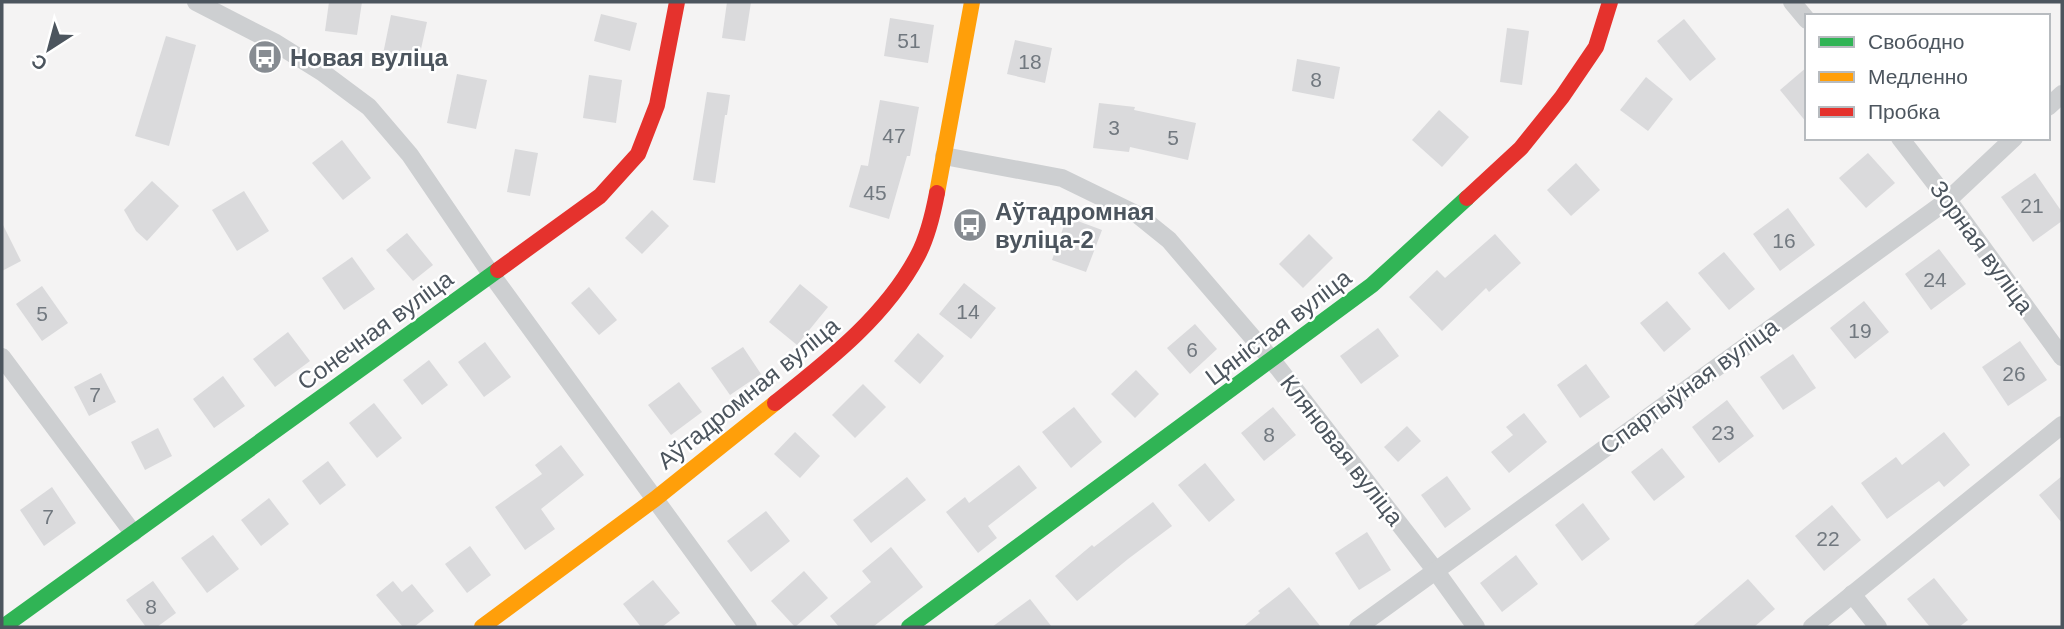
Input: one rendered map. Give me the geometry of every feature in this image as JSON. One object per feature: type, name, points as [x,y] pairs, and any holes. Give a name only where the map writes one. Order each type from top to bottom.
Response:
[{"type":"street","points":[[196,2],[284,48],[323,72],[369,107],[410,155],[491,274],[748,627]]},
{"type":"street","name":"Сонечная вуліца","points":[[3,627],[600,196],[638,154],[657,105],[677,2]]},
{"type":"street","name":"Аўтадромная вуліца","points":[[482,627],[655,499],[827,362],[893,292],[918,254],[929,225],[972,2]]},
{"type":"street","name":"Цяністая вуліца","points":[[909,627],[1372,285],[1521,148],[1562,97],[1596,47],[1610,2]]},
{"type":"street","points":[[1792,2],[1805,18]]},
{"type":"street","name":"Зорная вуліца","points":[[1902,140],[2062,357]]},
{"type":"street","name":"Спартыўная вуліца","points":[[1358,627],[1948,200],[2012,140]]},
{"type":"street","name":"Кляновая вуліца","points":[[944,156],[1062,178],[1138,215],[1169,240],[1272,360],[1476,627]]},
{"type":"street","points":[[2,357],[134,533]]},
{"type":"street","points":[[1812,627],[2062,425]]},
{"type":"street","points":[[1853,594],[1878,627]]},
{"type":"building","points":[[329,2],[362,2],[357,35],[325,31]]},
{"type":"building","points":[[727,2],[751,2],[745,41],[722,38]]},
{"type":"building","points":[[601,14],[637,23],[630,51],[594,41]]},
{"type":"building","points":[[391,15],[427,22],[417,67],[382,59]]},
{"type":"building","points":[[890,18],[934,25],[928,63],[884,56]]},
{"type":"building","points":[[1684,19],[1716,59],[1690,81],[1657,41]]},
{"type":"building","points":[[1507,28],[1529,31],[1522,85],[1500,82]]},
{"type":"building","points":[[166,36],[196,45],[169,146],[135,136]]},
{"type":"building","points":[[1015,40],[1052,48],[1045,83],[1007,74]]},
{"type":"building","points":[[1297,59],[1340,67],[1334,99],[1292,91]]},
{"type":"building","points":[[1805,69],[1805,121],[1780,90]]},
{"type":"building","points":[[457,74],[487,80],[476,129],[447,123]]},
{"type":"building","points":[[589,75],[622,80],[616,123],[583,118]]},
{"type":"building","points":[[1646,77],[1673,99],[1648,131],[1620,110]]},
{"type":"building","points":[[707,92],[730,95],[715,183],[693,180]]},
{"type":"building","points":[[880,100],[919,107],[910,156],[907,156],[889,219],[849,207],[861,165],[868,166]]},
{"type":"building","points":[[1099,103],[1135,107],[1134,110],[1196,123],[1188,160],[1130,147],[1129,152],[1093,148]]},
{"type":"building","points":[[1439,110],[1469,137],[1442,167],[1412,140]]},
{"type":"building","points":[[342,140],[371,178],[343,200],[312,163]]},
{"type":"building","points":[[515,149],[538,153],[530,196],[507,192]]},
{"type":"building","points":[[1868,153],[1895,183],[1866,208],[1839,178]]},
{"type":"building","points":[[1576,163],[1600,190],[1571,216],[1547,190]]},
{"type":"building","points":[[2035,173],[2062,212],[2062,221],[2033,242],[2001,197]]},
{"type":"building","points":[[152,181],[179,206],[147,241],[136,231],[124,210]]},
{"type":"building","points":[[244,191],[269,231],[237,251],[212,210]]},
{"type":"building","points":[[1788,208],[1815,245],[1780,271],[1753,234]]},
{"type":"building","points":[[652,210],[669,226],[642,254],[625,238]]},
{"type":"building","points":[[1067,217],[1102,230],[1086,272],[1052,260]]},
{"type":"building","points":[[2,223],[21,261],[2,271]]},
{"type":"building","points":[[407,233],[433,265],[413,281],[386,250]]},
{"type":"building","points":[[1309,234],[1333,258],[1303,288],[1279,264]]},
{"type":"building","points":[[1495,234],[1521,263],[1489,292],[1486,288],[1442,331],[1409,297],[1437,270],[1445,278]]},
{"type":"building","points":[[1939,249],[1966,284],[1931,310],[1905,274]]},
{"type":"building","points":[[1724,252],[1755,289],[1729,310],[1698,273]]},
{"type":"building","points":[[352,257],[375,289],[344,310],[322,278]]},
{"type":"building","points":[[964,283],[996,308],[971,339],[939,314]]},
{"type":"building","points":[[800,284],[828,307],[797,345],[769,322]]},
{"type":"building","points":[[42,286],[68,323],[42,341],[16,304]]},
{"type":"building","points":[[589,287],[617,320],[599,335],[571,303]]},
{"type":"building","points":[[1667,301],[1691,329],[1664,352],[1640,323]]},
{"type":"building","points":[[1864,301],[1889,332],[1855,359],[1830,328]]},
{"type":"building","points":[[1195,324],[1217,349],[1190,374],[1167,348]]},
{"type":"building","points":[[1378,328],[1399,356],[1361,384],[1340,356]]},
{"type":"building","points":[[288,332],[310,361],[275,387],[253,359]]},
{"type":"building","points":[[918,333],[944,356],[920,384],[894,361]]},
{"type":"building","points":[[2020,341],[2047,380],[2008,406],[1982,367]]},
{"type":"building","points":[[485,342],[511,377],[484,397],[458,362]]},
{"type":"building","points":[[743,347],[761,374],[730,395],[711,368]]},
{"type":"building","points":[[1793,354],[1816,388],[1783,410],[1760,377]]},
{"type":"building","points":[[429,360],[448,385],[422,405],[403,380]]},
{"type":"building","points":[[1586,364],[1610,397],[1580,418],[1557,385]]},
{"type":"building","points":[[1136,370],[1159,394],[1135,418],[1111,394]]},
{"type":"building","points":[[101,373],[116,402],[89,416],[74,387]]},
{"type":"building","points":[[223,376],[245,406],[214,428],[193,399]]},
{"type":"building","points":[[679,382],[702,412],[671,435],[648,405]]},
{"type":"building","points":[[863,384],[886,407],[855,438],[832,415]]},
{"type":"building","points":[[1727,400],[1754,436],[1719,463],[1692,427]]},
{"type":"building","points":[[374,403],[402,438],[377,458],[349,423]]},
{"type":"building","points":[[1074,407],[1102,442],[1071,468],[1042,432]]},
{"type":"building","points":[[1273,407],[1296,435],[1264,461],[1241,433]]},
{"type":"building","points":[[1524,413],[1547,442],[1509,473],[1491,452],[1513,435],[1506,427]]},
{"type":"building","points":[[1407,426],[1421,441],[1398,462],[1384,447]]},
{"type":"building","points":[[158,428],[172,456],[145,470],[131,442]]},
{"type":"building","points":[[795,432],[820,456],[800,478],[774,454]]},
{"type":"building","points":[[1944,432],[1970,465],[1944,487],[1939,481],[1887,519],[1861,483],[1896,457],[1902,465]]},
{"type":"building","points":[[561,445],[584,475],[541,509],[555,529],[525,550],[495,507],[542,474],[535,465]]},
{"type":"building","points":[[1662,448],[1685,477],[1654,501],[1631,472]]},
{"type":"building","points":[[328,461],[346,485],[320,505],[302,481]]},
{"type":"building","points":[[1205,463],[1235,500],[1209,522],[1178,485]]},
{"type":"building","points":[[1019,465],[1037,488],[988,526],[997,538],[978,553],[946,512],[965,497],[969,503]]},
{"type":"building","points":[[1447,476],[1471,509],[1445,528],[1421,495]]},
{"type":"building","points":[[2062,476],[2062,523],[2039,495]]},
{"type":"building","points":[[907,477],[926,500],[871,543],[853,520]]},
{"type":"building","points":[[52,487],[76,523],[44,546],[20,510]]},
{"type":"building","points":[[269,498],[289,524],[261,546],[241,520]]},
{"type":"building","points":[[1153,502],[1172,526],[1077,601],[1055,576],[1092,545],[1094,547]]},
{"type":"building","points":[[1583,503],[1610,539],[1582,561],[1555,525]]},
{"type":"building","points":[[1832,505],[1861,540],[1824,571],[1795,536]]},
{"type":"building","points":[[766,511],[790,541],[751,572],[727,541]]},
{"type":"building","points":[[1367,532],[1391,570],[1359,590],[1335,553]]},
{"type":"building","points":[[213,535],[239,569],[207,593],[181,558]]},
{"type":"building","points":[[470,546],[491,575],[467,593],[445,564]]},
{"type":"building","points":[[891,547],[923,587],[873,627],[839,627],[830,616],[871,582],[862,571]]},
{"type":"building","points":[[1516,555],[1538,584],[1502,612],[1480,583]]},
{"type":"building","points":[[804,571],[828,598],[795,627],[771,601]]},
{"type":"building","points":[[1934,578],[1968,620],[1959,627],[1930,627],[1907,599]]},
{"type":"building","points":[[1748,579],[1775,609],[1754,627],[1692,627]]},
{"type":"building","points":[[653,580],[680,613],[662,627],[641,627],[623,604]]},
{"type":"building","points":[[153,581],[176,613],[157,627],[146,627],[126,600]]},
{"type":"building","points":[[393,581],[402,592],[412,584],[434,611],[414,627],[403,627],[376,595]]},
{"type":"building","points":[[1289,587],[1321,627],[1243,627],[1260,613],[1258,611]]},
{"type":"building","points":[[1030,599],[1052,627],[992,627]]},
{"type":"traffic: fast","points":[[909,627],[1372,285],[1467,198]]},
{"type":"traffic: fast","points":[[3,627],[498,270]]},
{"type":"traffic: slow","points":[[937,193],[972,2]]},
{"type":"traffic: slow","points":[[482,627],[655,499],[775,403]]},
{"type":"traffic: jam","points":[[498,270],[600,196],[638,154],[657,105],[677,2]]},
{"type":"traffic: jam","points":[[1467,198],[1521,148],[1562,97],[1596,47],[1610,2]]},
{"type":"traffic: jam","points":[[775,403],[835,354],[890,298],[922,248],[937,193]]},
{"type":"place","name":"Новая вуліца","points":[[265,57]]},
{"type":"place","name":"Аўтадромная вуліца-2","points":[[970,225]]}]
